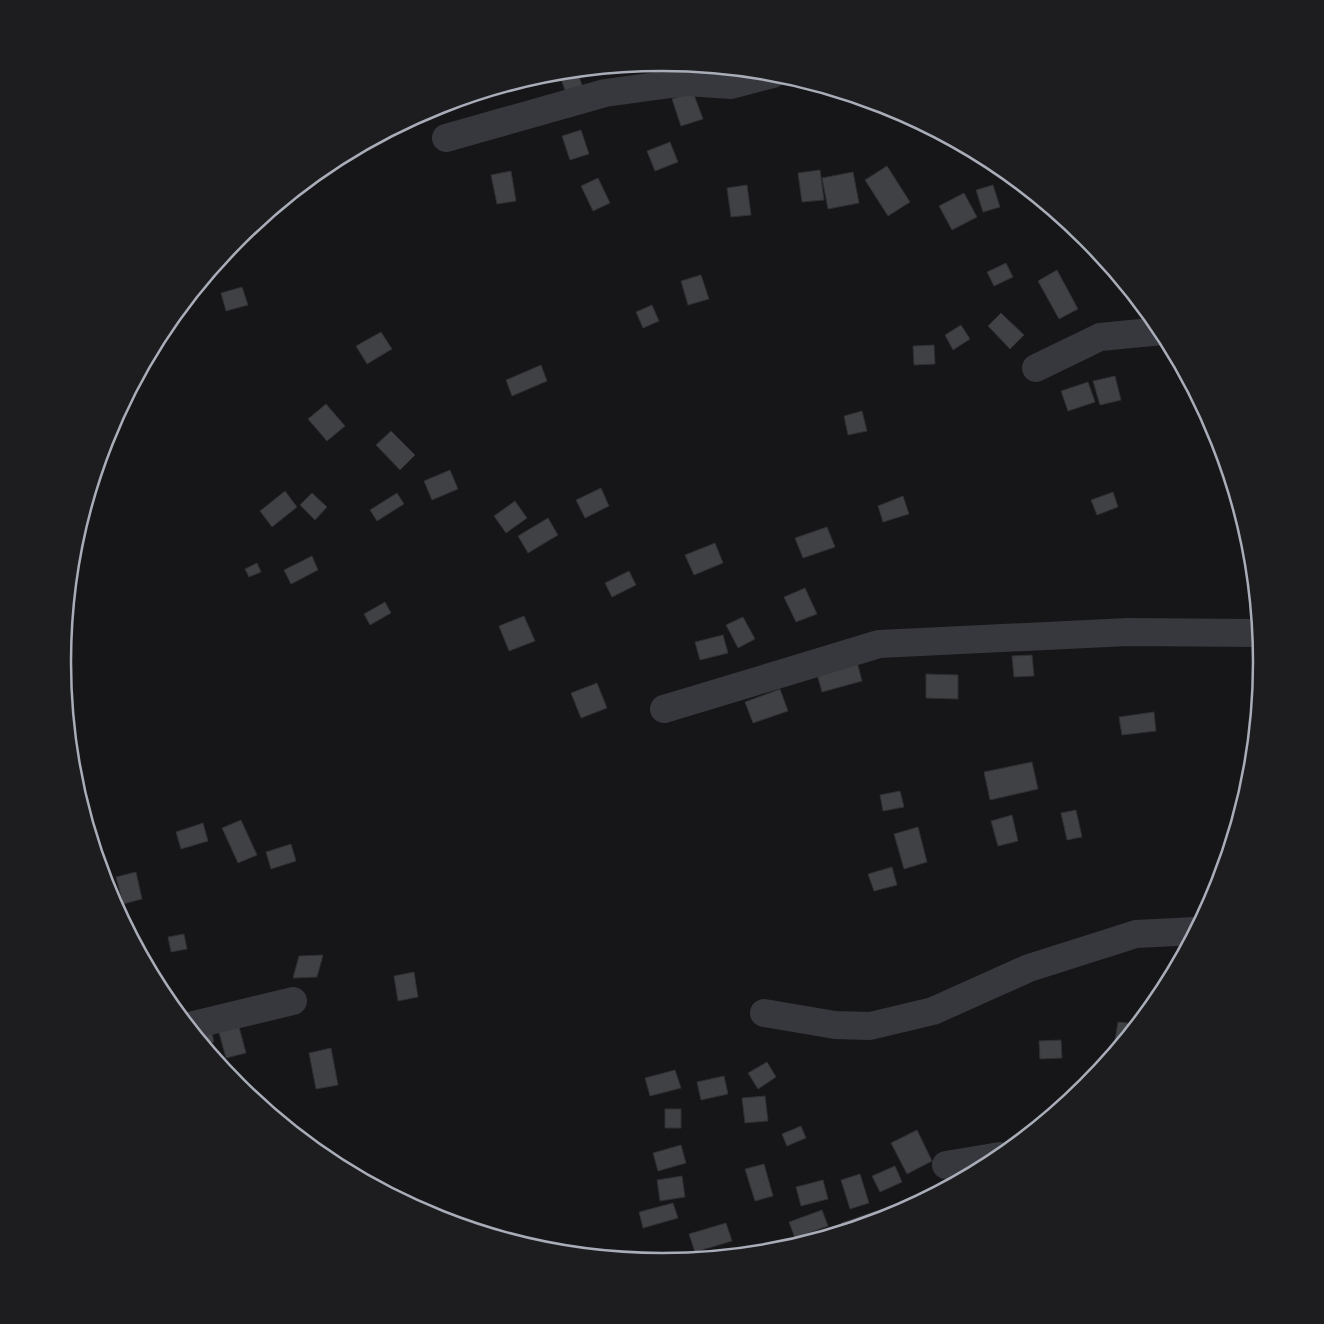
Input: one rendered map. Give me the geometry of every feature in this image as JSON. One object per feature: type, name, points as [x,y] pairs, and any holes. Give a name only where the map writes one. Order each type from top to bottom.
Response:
[{"type":"street","points":[[446,138],[605,93],[686,82],[731,85],[754,79]]},
{"type":"street","points":[[1036,368],[1100,337],[1152,332]]},
{"type":"street","points":[[664,709],[879,644],[1128,632],[1252,633]]},
{"type":"street","points":[[764,1013],[835,1025],[870,1026],[933,1011],[1029,968],[1136,934],[1188,931]]},
{"type":"street","points":[[195,1025],[293,1001]]},
{"type":"street","points":[[946,1165],[980,1159]]},
{"type":"building","points":[[579,77],[583,88],[566,93],[562,80]]},
{"type":"building","points":[[693,92],[703,119],[681,126],[672,99]]},
{"type":"building","points":[[581,130],[589,154],[570,160],[562,136]]},
{"type":"building","points":[[670,142],[678,162],[655,171],[647,151]]},
{"type":"building","points":[[887,166],[910,202],[888,216],[865,180]]},
{"type":"building","points":[[820,170],[824,200],[802,202],[798,173]]},
{"type":"building","points":[[511,171],[516,201],[497,204],[491,175]]},
{"type":"building","points":[[853,172],[859,203],[828,209],[822,178]]},
{"type":"building","points":[[598,178],[610,203],[593,211],[581,186]]},
{"type":"building","points":[[747,185],[751,215],[731,217],[727,188]]},
{"type":"building","points":[[993,185],[1000,207],[983,212],[976,190]]},
{"type":"building","points":[[964,193],[977,217],[952,230],[939,206]]},
{"type":"building","points":[[1006,263],[1013,277],[994,286],[987,272]]},
{"type":"building","points":[[1057,270],[1078,309],[1059,319],[1038,281]]},
{"type":"building","points":[[701,275],[709,299],[688,305],[681,281]]},
{"type":"building","points":[[242,287],[248,305],[226,311],[221,293]]},
{"type":"building","points":[[652,305],[659,321],[643,328],[636,312]]},
{"type":"building","points":[[1001,313],[1024,335],[1010,349],[988,326]]},
{"type":"building","points":[[961,325],[970,339],[953,350],[945,335]]},
{"type":"building","points":[[381,332],[392,349],[367,364],[356,346]]},
{"type":"building","points":[[934,345],[935,364],[914,365],[913,346]]},
{"type":"building","points":[[541,365],[547,381],[512,396],[506,380]]},
{"type":"building","points":[[1115,376],[1121,400],[1100,405],[1093,381]]},
{"type":"building","points":[[1088,382],[1095,402],[1068,411],[1061,391]]},
{"type":"building","points":[[326,404],[345,426],[327,441],[308,419]]},
{"type":"building","points":[[862,411],[867,431],[848,435],[844,416]]},
{"type":"building","points":[[391,431],[415,455],[400,470],[376,445]]},
{"type":"building","points":[[450,470],[458,489],[432,500],[424,481]]},
{"type":"building","points":[[601,488],[609,506],[585,518],[576,500]]},
{"type":"building","points":[[285,491],[297,507],[272,527],[260,511]]},
{"type":"building","points":[[1113,492],[1118,507],[1097,515],[1091,500]]},
{"type":"building","points":[[312,493],[327,507],[315,520],[300,505]]},
{"type":"building","points":[[397,493],[404,504],[377,521],[370,510]]},
{"type":"building","points":[[903,496],[909,514],[883,522],[878,506]]},
{"type":"building","points":[[515,501],[527,518],[506,533],[494,516]]},
{"type":"building","points":[[548,518],[558,535],[528,553],[518,536]]},
{"type":"building","points":[[827,527],[835,547],[803,558],[795,538]]},
{"type":"building","points":[[715,543],[723,563],[694,575],[685,555]]},
{"type":"building","points":[[312,556],[318,570],[291,584],[284,570]]},
{"type":"building","points":[[257,563],[261,572],[249,577],[245,569]]},
{"type":"building","points":[[629,571],[636,585],[612,597],[605,583]]},
{"type":"building","points":[[805,588],[817,614],[796,622],[784,597]]},
{"type":"building","points":[[385,602],[391,613],[370,625],[364,614]]},
{"type":"building","points":[[524,616],[535,641],[509,651],[499,626]]},
{"type":"building","points":[[743,617],[755,639],[738,648],[726,625]]},
{"type":"building","points":[[723,635],[728,653],[700,660],[695,642]]},
{"type":"building","points":[[1032,655],[1034,676],[1014,677],[1012,656]]},
{"type":"building","points":[[857,662],[862,681],[822,692],[817,674]]},
{"type":"building","points":[[926,674],[958,675],[958,699],[926,698]]},
{"type":"building","points":[[597,683],[607,708],[581,718],[571,693]]},
{"type":"building","points":[[780,689],[788,711],[753,723],[745,702]]},
{"type":"building","points":[[1154,712],[1156,731],[1122,735],[1119,717]]},
{"type":"building","points":[[1032,762],[1038,789],[990,800],[984,772]]},
{"type":"building","points":[[900,791],[904,807],[883,811],[880,795]]},
{"type":"building","points":[[1076,810],[1082,837],[1067,840],[1061,813]]},
{"type":"building","points":[[1012,815],[1018,841],[998,846],[991,821]]},
{"type":"building","points":[[241,820],[257,855],[238,863],[222,828]]},
{"type":"building","points":[[203,823],[208,841],[181,849],[176,832]]},
{"type":"building","points":[[918,827],[927,862],[904,869],[894,834]]},
{"type":"building","points":[[291,844],[296,861],[271,869],[266,852]]},
{"type":"building","points":[[892,867],[897,885],[874,891],[868,874]]},
{"type":"building","points":[[136,872],[142,899],[123,904],[116,877]]},
{"type":"building","points":[[184,934],[187,949],[171,952],[168,937]]},
{"type":"building","points":[[323,955],[317,977],[293,978],[299,956]]},
{"type":"building","points":[[414,972],[418,997],[398,1001],[394,976]]},
{"type":"building","points":[[1118,1022],[1130,1023],[1115,1042]]},
{"type":"building","points":[[238,1023],[246,1053],[226,1058],[218,1029]]},
{"type":"building","points":[[211,1030],[214,1042],[210,1043],[202,1032]]},
{"type":"building","points":[[1061,1040],[1062,1058],[1040,1059],[1039,1041]]},
{"type":"building","points":[[331,1048],[338,1085],[316,1089],[309,1053]]},
{"type":"building","points":[[767,1062],[776,1077],[758,1089],[748,1073]]},
{"type":"building","points":[[675,1070],[681,1088],[650,1096],[645,1078]]},
{"type":"building","points":[[724,1076],[728,1094],[701,1100],[697,1082]]},
{"type":"building","points":[[765,1096],[768,1121],[745,1123],[742,1098]]},
{"type":"building","points":[[665,1109],[681,1109],[681,1128],[665,1128]]},
{"type":"building","points":[[801,1126],[806,1138],[787,1146],[782,1134]]},
{"type":"building","points":[[917,1130],[932,1161],[907,1174],[891,1143]]},
{"type":"building","points":[[681,1145],[686,1163],[658,1171],[653,1153]]},
{"type":"building","points":[[764,1164],[773,1196],[755,1201],[745,1169]]},
{"type":"building","points":[[895,1166],[902,1182],[880,1192],[872,1176]]},
{"type":"building","points":[[860,1174],[869,1203],[850,1209],[841,1180]]},
{"type":"building","points":[[682,1176],[685,1197],[660,1201],[657,1180]]},
{"type":"building","points":[[823,1180],[828,1199],[801,1206],[796,1187]]},
{"type":"building","points":[[673,1203],[678,1218],[643,1228],[639,1212]]},
{"type":"building","points":[[883,1209],[883,1210],[841,1224]]},
{"type":"building","points":[[822,1210],[828,1226],[795,1237],[789,1222]]},
{"type":"building","points":[[726,1223],[732,1241],[695,1251],[689,1234]]}]
